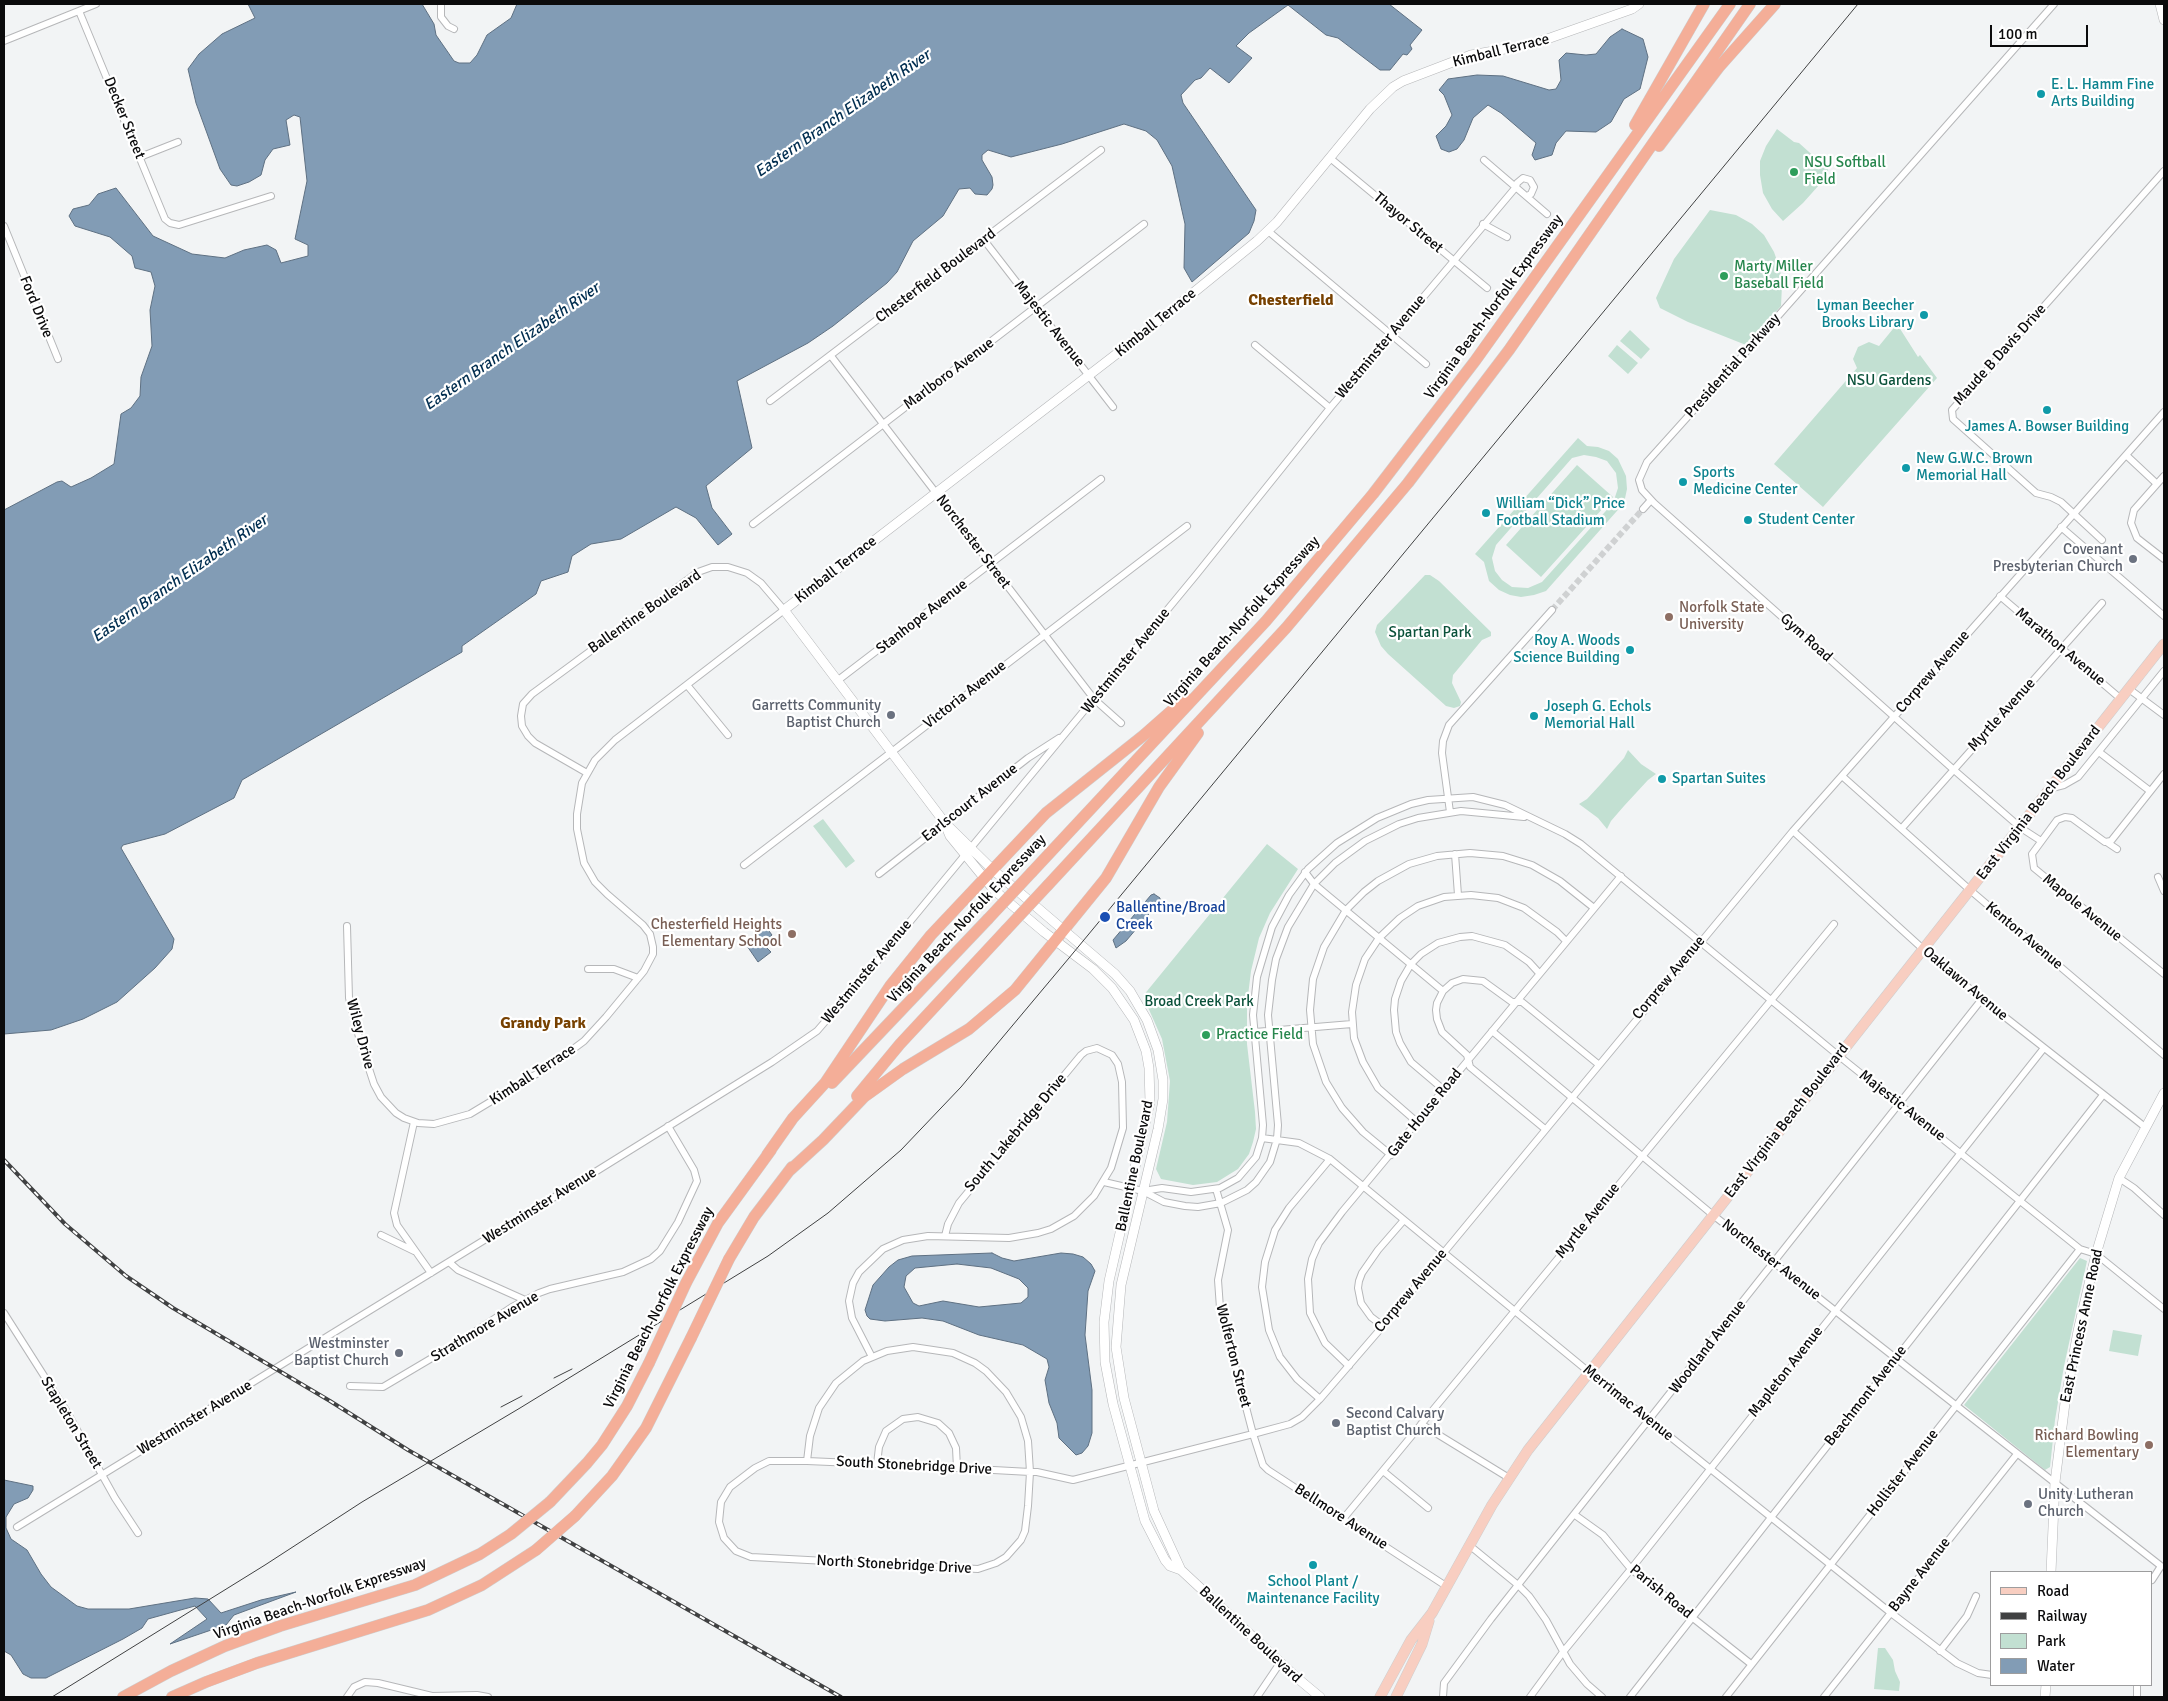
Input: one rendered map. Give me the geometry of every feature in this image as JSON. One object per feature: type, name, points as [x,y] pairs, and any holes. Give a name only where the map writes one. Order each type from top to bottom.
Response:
[{"type":"highway","points":[[1611,168],[1704,4]]},
{"type":"highway","name":"Virginia Beach-Norfolk Expressway","points":[[123,1697],[171,1671],[225,1646],[280,1626],[415,1586],[480,1554],[511,1534],[550,1502],[602,1445],[627,1406],[686,1283],[718,1223],[767,1155],[798,1119],[1213,678],[1308,572],[1404,455],[1475,361],[1611,168],[1730,4]]},
{"type":"highway","points":[[172,1697],[249,1666],[428,1610],[482,1585],[536,1550],[575,1516],[612,1476],[646,1428],[663,1398],[730,1259],[754,1217],[788,1172],[860,1094],[900,1044],[1226,694],[1318,592],[1413,476],[1496,369],[1750,4]]},
{"type":"highway","points":[[1615,196],[1669,134],[1728,55],[1775,4]]},
{"type":"highway","points":[[767,1155],[793,1118],[832,1073],[913,956],[983,878],[1052,808],[1144,735],[1189,695],[1213,678]]},
{"type":"highway","points":[[788,1172],[870,1093],[903,1069],[969,1029],[1004,1001],[1056,942],[1106,878],[1159,787],[1226,694]]},
{"type":"main road","name":"Kimball Terrace","points":[[784,610],[1089,376],[1268,231],[1381,97],[1403,81],[1471,55],[1533,44],[1632,9],[1639,4]]},
{"type":"main road","points":[[2161,4],[2164,20]]},
{"type":"main road","name":"Ballentine Boulevard","points":[[784,610],[945,822],[950,836],[1065,930],[1125,984],[1147,1020],[1156,1042],[1162,1069],[1163,1099],[1158,1129],[1120,1285],[1116,1332],[1122,1386],[1141,1463],[1154,1511],[1181,1570],[1280,1663],[1320,1697]]},
{"type":"main road","name":"East Virginia Beach Boulevard","points":[[1396,1697],[1422,1644],[1432,1613],[1469,1544],[1508,1478],[1713,1214],[2021,828],[2164,644]]},
{"type":"main road","name":"Ballentine Boulevard","points":[[968,852],[983,878],[1009,904],[1093,969],[1117,994],[1134,1020],[1146,1051],[1149,1068],[1150,1102],[1109,1281],[1104,1338],[1107,1379],[1139,1504],[1152,1538],[1170,1566],[1181,1570]]},
{"type":"main road","name":"East Princess Anne Road","points":[[2051,1571],[2055,1482],[2071,1368],[2096,1254],[2118,1178],[2164,1093]]},
{"type":"main road","name":"East Virginia Beach Boulevard","points":[[1380,1697],[1411,1640],[1432,1613]]},
{"type":"street","points":[[4,41],[96,4]]},
{"type":"street","points":[[441,4],[441,17],[448,26],[454,29]]},
{"type":"street","name":"Presidential Parkway","points":[[1651,500],[1642,490],[1639,480],[1647,462],[2054,4]]},
{"type":"street","name":"Decker Street","points":[[79,11],[165,219],[170,223],[179,225],[271,196]]},
{"type":"street","points":[[140,157],[178,142]]},
{"type":"street","name":"Chesterfield Boulevard","points":[[770,401],[1101,150]]},
{"type":"street","name":"Thayor Street","points":[[1330,158],[1486,288]]},
{"type":"street","points":[[1484,160],[1547,214]]},
{"type":"street","name":"Maude B Davis Drive","points":[[2102,540],[2057,499],[2036,493],[1953,418],[1952,410],[2164,171]]},
{"type":"street","points":[[1516,187],[1519,180],[1523,178],[1530,180],[1534,187],[1533,191],[1527,196]]},
{"type":"street","name":"Westminster Avenue","points":[[17,1527],[450,1262],[772,1062],[818,1031],[1094,699],[1391,334],[1516,187]]},
{"type":"street","name":"Marlboro Avenue","points":[[753,524],[1144,224]]},
{"type":"street","points":[[1483,224],[1507,237]]},
{"type":"street","name":"Ford Drive","points":[[4,226],[58,359]]},
{"type":"street","points":[[1268,231],[1426,364]]},
{"type":"street","name":"Majestic Avenue","points":[[984,240],[1113,407]]},
{"type":"street","points":[[1255,345],[1330,408]]},
{"type":"street","name":"Norchester Street","points":[[831,356],[1094,699],[1121,723]]},
{"type":"street","name":"Corprew Avenue","points":[[1129,1466],[1296,1421],[1310,1411],[1383,1326],[1571,1096],[1793,831],[2164,412]]},
{"type":"street","points":[[2126,455],[2157,484]]},
{"type":"street","points":[[2164,476],[2134,510],[2131,523],[2138,538],[2164,560]]},
{"type":"street","name":"Stanhope Avenue","points":[[837,681],[1101,479]]},
{"type":"street","points":[[1643,509],[1651,500]]},
{"type":"street","name":"Gym Road","points":[[1651,500],[1894,716]]},
{"type":"street","name":"Victoria Avenue","points":[[744,865],[1187,526]]},
{"type":"street","points":[[2061,527],[2164,616]]},
{"type":"street","name":"Ballentine Boulevard","points":[[587,773],[535,743],[528,736],[522,726],[521,716],[523,704],[532,694],[698,572],[712,567],[728,567],[747,573],[761,583],[784,610]]},
{"type":"street","name":"Marathon Avenue","points":[[2000,596],[2121,699]]},
{"type":"street","name":"Myrtle Avenue","points":[[1902,828],[2102,603]]},
{"type":"street","name":"Kimball Terrace","points":[[414,1122],[434,1124],[470,1114],[553,1064],[592,1033],[638,978],[653,954],[650,934],[636,917],[595,882],[580,851],[577,837],[577,814],[582,783],[595,760],[615,740],[784,610]]},
{"type":"street","points":[[1450,812],[1442,753],[1443,741],[1449,725],[1552,610]]},
{"type":"street","points":[[2052,788],[2064,785],[2078,777],[2164,671]]},
{"type":"street","points":[[687,685],[728,735]]},
{"type":"street","points":[[2129,689],[2164,715]]},
{"type":"street","points":[[1894,716],[2021,828],[2041,841]]},
{"type":"street","name":"Earlscourt Avenue","points":[[879,874],[1028,758],[1064,735]]},
{"type":"street","points":[[2099,752],[2150,792]]},
{"type":"street","points":[[2117,849],[2108,842],[2164,774]]},
{"type":"street","name":"Kenton Avenue","points":[[1842,776],[1970,890],[2164,1055]]},
{"type":"street","name":"Majestic Avenue","points":[[1262,1138],[1263,1126],[1254,996],[1267,939],[1279,912],[1305,872],[1336,843],[1364,824],[1411,804],[1448,797],[1472,797],[1495,801],[1581,844],[1839,1056],[2080,1249],[2096,1254],[2164,1309]]},
{"type":"street","points":[[1143,1190],[1164,1202],[1180,1206],[1198,1207],[1221,1203],[1237,1196],[1256,1182],[1270,1162],[1277,1139],[1278,1125],[1269,997],[1276,959],[1288,927],[1314,884],[1335,863],[1354,848],[1380,832],[1418,818],[1450,812],[1480,812],[1529,818]]},
{"type":"street","name":"Mapole Avenue","points":[[2108,842],[2105,842],[2072,818],[2065,817],[2057,820],[2032,854],[2034,868],[2164,974]]},
{"type":"street","name":"Oaklawn Avenue","points":[[1793,831],[1923,949],[1982,999],[2145,1128]]},
{"type":"street","points":[[1455,854],[1458,895]]},
{"type":"street","points":[[1391,1155],[1352,1120],[1333,1096],[1320,1068],[1311,1028],[1311,994],[1318,962],[1331,933],[1346,910],[1364,892],[1393,872],[1421,860],[1455,854],[1494,855],[1532,865],[1560,880],[1594,908]]},
{"type":"street","points":[[1305,872],[1314,884],[1443,991]]},
{"type":"street","name":"Gate House Road","points":[[1349,1366],[1325,1343],[1314,1325],[1308,1301],[1308,1279],[1312,1258],[1319,1243],[1336,1219],[1621,876]]},
{"type":"street","points":[[2158,877],[2164,891]]},
{"type":"street","points":[[1417,1122],[1390,1099],[1370,1076],[1358,1050],[1352,1024],[1353,999],[1360,972],[1368,953],[1379,938],[1400,918],[1418,906],[1444,897],[1485,895],[1511,902],[1533,913],[1566,941]]},
{"type":"street","name":"Myrtle Avenue","points":[[1343,1519],[1834,924]]},
{"type":"street","name":"Wiley Drive","points":[[347,926],[349,998],[365,1056],[381,1097],[396,1113],[414,1122]]},
{"type":"street","points":[[1444,1090],[1411,1062],[1396,1032],[1395,999],[1401,981],[1411,964],[1421,954],[1438,943],[1472,936],[1504,945],[1540,973]]},
{"type":"street","points":[[588,968],[614,969],[638,978]]},
{"type":"street","points":[[1545,1129],[1470,1067],[1467,1055],[1446,1036],[1439,1026],[1437,1003],[1443,991],[1457,980],[1478,980],[1515,1002],[1522,1002],[1598,1064]]},
{"type":"street","name":"Woodland Avenue","points":[[1443,1697],[1444,1684],[1518,1585],[1650,1421],[1982,999]]},
{"type":"street","points":[[1255,1032],[1352,1024]]},
{"type":"street","name":"Norchester Avenue","points":[[1492,1030],[1713,1214],[1956,1407],[2055,1482]]},
{"type":"street","name":"Mapleton Avenue","points":[[1530,1697],[1563,1652],[2044,1048]]},
{"type":"street","name":"South Lakebridge Drive","points":[[945,1236],[948,1224],[958,1203],[1080,1055],[1091,1049],[1103,1049],[1112,1054],[1118,1064],[1124,1098],[1120,1140],[1116,1156],[1104,1182]]},
{"type":"street","name":"Beachmont Avenue","points":[[1630,1697],[2103,1095]]},
{"type":"street","points":[[414,1122],[394,1213],[397,1226],[431,1273]]},
{"type":"street","name":"Strathmore Avenue","points":[[350,1386],[383,1387],[525,1300],[550,1289],[623,1272],[651,1259],[666,1246],[696,1185],[696,1176],[668,1126]]},
{"type":"street","points":[[872,1357],[850,1312],[850,1293],[859,1272],[874,1256],[892,1244],[915,1237],[1009,1238],[1038,1234],[1074,1216],[1084,1208],[1104,1182],[1143,1190],[1162,1188],[1191,1192],[1216,1189],[1229,1184],[1244,1173],[1256,1157],[1262,1138]]},
{"type":"street","name":"Merrimac Avenue","points":[[1262,1138],[1277,1139],[1309,1146],[1330,1159],[1589,1372],[1891,1613],[1940,1651],[1967,1669],[1990,1675]]},
{"type":"street","points":[[1320,1399],[1297,1379],[1274,1345],[1265,1315],[1262,1286],[1265,1262],[1275,1230],[1289,1208],[1330,1159]]},
{"type":"street","points":[[2118,1178],[2134,1188],[2164,1215]]},
{"type":"street","name":"Wolferton Street","points":[[1216,1189],[1228,1230],[1219,1265],[1219,1301],[1252,1434]]},
{"type":"street","points":[[1383,1326],[1371,1317],[1361,1303],[1358,1288],[1359,1280],[1378,1250],[1404,1220]]},
{"type":"street","points":[[380,1235],[415,1252]]},
{"type":"street","name":"Hollister Avenue","points":[[1726,1697],[2080,1249]]},
{"type":"street","points":[[450,1262],[458,1270],[525,1300]]},
{"type":"street","name":"Stapleton Street","points":[[4,1313],[67,1412],[138,1533]]},
{"type":"street","name":"North Stonebridge Drive","points":[[719,1510],[719,1522],[724,1538],[736,1551],[751,1557],[978,1569],[996,1564],[1006,1557],[1021,1540],[1026,1522],[1030,1472],[1028,1442],[1021,1417],[1006,1392],[986,1371],[965,1358],[926,1348],[900,1348],[872,1357],[842,1377],[828,1394],[814,1421],[807,1461]]},
{"type":"street","points":[[877,1464],[879,1447],[886,1431],[903,1419],[918,1417],[938,1422],[949,1433],[956,1448],[957,1468]]},
{"type":"street","points":[[1421,1424],[1508,1478]]},
{"type":"street","name":"Bellmore Avenue","points":[[1252,1434],[1260,1459],[1268,1470],[1446,1586]]},
{"type":"street","name":"Bayne Avenue","points":[[1824,1697],[2017,1454]]},
{"type":"street","name":"South Stonebridge Drive","points":[[719,1510],[724,1494],[730,1487],[762,1463],[777,1460],[1030,1472],[1073,1480],[1129,1466]]},
{"type":"street","points":[[1383,1471],[1428,1508]]},
{"type":"street","points":[[2055,1482],[2161,1566],[2153,1578]]},
{"type":"street","name":"Parish Road","points":[[1575,1515],[1603,1535],[1631,1569],[1751,1664]]},
{"type":"street","points":[[1469,1544],[1518,1585],[1539,1609],[1563,1652],[1587,1684],[1602,1697]]},
{"type":"street","points":[[1940,1651],[1972,1609],[1976,1596]]},
{"type":"street","points":[[1257,1697],[1280,1663]]},
{"type":"street","points":[[347,1697],[354,1687],[365,1682],[430,1697],[476,1695],[488,1697]]},
{"type":"green space","name":"NSU Softball Field","points":[[1777,129],[1794,142],[1799,143],[1828,169],[1828,175],[1803,203],[1783,221],[1772,209],[1763,193],[1760,175],[1760,161],[1766,146]]},
{"type":"green space","name":"Marty Miller Baseball Field","points":[[1710,210],[1736,215],[1752,224],[1764,235],[1774,252],[1780,269],[1782,285],[1781,306],[1746,345],[1688,322],[1660,308],[1656,298],[1674,259]]},
{"type":"green space","name":"NSU Gardens","points":[[1897,324],[1918,357],[1920,355],[1937,378],[1823,507],[1774,464],[1857,368],[1853,359],[1858,347],[1869,342],[1879,346]]},
{"type":"green space","points":[[1630,330],[1650,349],[1641,359],[1620,341]]},
{"type":"green space","points":[[1617,345],[1638,363],[1628,374],[1608,356]]},
{"type":"green space","points":[[1578,438],[1587,446],[1609,451],[1618,459],[1626,476],[1627,489],[1624,503],[1546,591],[1521,597],[1499,590],[1489,581],[1484,562],[1475,554]],"holes":[[[1584,455],[1607,461],[1616,473],[1618,488],[1613,503],[1542,582],[1528,588],[1512,587],[1502,580],[1495,571],[1492,558],[1496,545],[1572,458]]]},
{"type":"green space","points":[[1577,465],[1613,497],[1541,577],[1506,545]]},
{"type":"green space","name":"Spartan Park","points":[[1425,575],[1430,575],[1439,581],[1491,632],[1491,636],[1482,640],[1453,675],[1452,683],[1461,702],[1460,706],[1454,708],[1446,706],[1388,654],[1381,646],[1375,632],[1377,625]]},
{"type":"green space","points":[[1628,750],[1641,764],[1656,774],[1624,806],[1611,821],[1607,829],[1598,818],[1579,804],[1587,799],[1600,785],[1624,758]]},
{"type":"green space","points":[[823,819],[855,861],[846,868],[813,826]]},
{"type":"green space","name":"Broad Creek Park","points":[[1267,844],[1298,869],[1270,913],[1259,938],[1251,971],[1247,1004],[1247,1044],[1255,1112],[1256,1129],[1253,1142],[1249,1154],[1238,1169],[1217,1182],[1193,1185],[1161,1179],[1156,1169],[1167,1122],[1170,1081],[1162,1039],[1143,996]]},
{"type":"green space","points":[[2080,1258],[2087,1261],[2064,1366],[2055,1420],[2050,1467],[2045,1470],[1964,1405]]},
{"type":"green space","points":[[2113,1330],[2142,1335],[2138,1356],[2109,1351]]},
{"type":"green space","points":[[1878,1648],[1885,1648],[1893,1660],[1900,1682],[1899,1691],[1874,1689]]},
{"type":"water","name":"Eastern Branch Elizabeth River","points":[[248,4],[422,4],[434,24],[436,35],[454,61],[459,63],[470,63],[477,55],[487,35],[511,18],[517,4],[1389,4],[1422,30],[1410,45],[1412,49],[1407,55],[1403,54],[1390,70],[1380,70],[1338,38],[1326,35],[1288,5],[1249,33],[1236,46],[1252,58],[1229,83],[1210,68],[1181,95],[1183,103],[1256,210],[1249,233],[1192,282],[1184,268],[1185,224],[1172,166],[1157,140],[1146,131],[1124,124],[1062,144],[1011,157],[988,150],[982,155],[982,160],[992,177],[993,185],[987,195],[975,194],[970,188],[959,189],[943,216],[913,241],[897,272],[887,283],[833,326],[808,343],[737,381],[752,448],[706,486],[712,508],[732,534],[718,545],[696,518],[676,507],[621,539],[591,544],[572,556],[568,572],[541,581],[536,594],[462,646],[462,652],[242,780],[234,798],[165,834],[123,845],[121,848],[174,939],[172,949],[155,968],[117,1002],[83,1019],[51,1030],[4,1034],[4,510],[57,482],[62,481],[71,487],[114,464],[121,414],[131,408],[140,396],[141,377],[152,346],[150,310],[155,286],[151,272],[135,268],[132,256],[110,237],[75,226],[69,216],[73,209],[89,205],[98,194],[116,188],[153,236],[192,254],[225,258],[244,250],[267,245],[276,250],[281,263],[308,256],[308,245],[295,239],[307,181],[300,117],[294,115],[286,120],[290,145],[273,149],[265,160],[261,175],[237,186],[231,185],[220,169],[196,103],[188,69],[199,54],[222,34],[255,18]]},
{"type":"water","points":[[1622,29],[1643,39],[1648,57],[1640,89],[1624,99],[1611,122],[1596,132],[1566,131],[1556,143],[1552,155],[1535,160],[1532,155],[1536,143],[1501,113],[1488,105],[1473,118],[1464,140],[1457,149],[1449,152],[1441,149],[1436,136],[1446,126],[1452,115],[1444,95],[1439,90],[1448,79],[1477,75],[1503,76],[1549,90],[1556,89],[1561,80],[1559,60],[1566,53],[1596,54],[1610,37]]},
{"type":"water","points":[[1154,894],[1160,898],[1160,901],[1126,941],[1116,948],[1113,940],[1151,895]]},
{"type":"water","points":[[766,927],[772,935],[762,943],[771,952],[758,962],[745,943]]},
{"type":"water","points":[[992,1253],[1014,1261],[1061,1253],[1083,1257],[1091,1264],[1095,1271],[1088,1291],[1085,1335],[1092,1390],[1092,1433],[1088,1446],[1082,1453],[1076,1455],[1059,1438],[1057,1423],[1049,1403],[1045,1380],[1049,1367],[1047,1359],[1023,1345],[979,1335],[943,1321],[922,1318],[885,1321],[870,1319],[867,1316],[865,1310],[873,1285],[898,1260],[912,1256]],"holes":[[[957,1264],[991,1268],[1019,1279],[1028,1288],[1028,1297],[1021,1303],[979,1307],[943,1301],[919,1306],[913,1303],[904,1287],[906,1276],[915,1268]]]},
{"type":"water","points":[[4,1480],[33,1486],[33,1490],[28,1498],[14,1504],[6,1517],[6,1528],[11,1539],[27,1550],[51,1587],[77,1606],[88,1609],[129,1609],[195,1598],[208,1599],[221,1613],[261,1600],[296,1592],[234,1615],[226,1625],[170,1644],[207,1619],[195,1606],[148,1619],[142,1628],[123,1639],[46,1678],[31,1678],[23,1674],[11,1655],[4,1651]]},
{"type":"tunnel","points":[[1552,610],[1643,509]]},
{"type":"tram line","points":[[52,1697],[265,1565],[362,1502],[768,1256],[828,1213],[901,1150],[961,1087],[1069,958],[1858,4]]},
{"type":"tram line","points":[[554,1378],[572,1369]]},
{"type":"tram line","points":[[501,1407],[522,1396]]},
{"type":"railway","points":[[4,1160],[65,1224],[126,1276],[173,1308],[330,1401],[408,1450],[841,1697]]},
{"type":"place","name":"E. L. Hamm Fine Arts Building","points":[[2041,94]]},
{"type":"place","name":"NSU Softball Field","points":[[1794,172]]},
{"type":"place","name":"Marty Miller Baseball Field","points":[[1724,276]]},
{"type":"place","name":"Lyman Beecher Brooks Library","points":[[1924,315]]},
{"type":"place","name":"James A. Bowser Building","points":[[2047,410]]},
{"type":"place","name":"New G.W.C. Brown Memorial Hall","points":[[1906,468]]},
{"type":"place","name":"Sports Medicine Center","points":[[1683,482]]},
{"type":"place","name":"William “Dick” Price Football Stadium","points":[[1486,513]]},
{"type":"place","name":"Student Center","points":[[1748,520]]},
{"type":"place","name":"Covenant Presbyterian Church","points":[[2133,559]]},
{"type":"place","name":"Norfolk State University","points":[[1669,617]]},
{"type":"place","name":"Roy A. Woods Science Building","points":[[1630,650]]},
{"type":"place","name":"Garretts Community Baptist Church","points":[[891,715]]},
{"type":"place","name":"Joseph G. Echols Memorial Hall","points":[[1534,716]]},
{"type":"place","name":"Spartan Suites","points":[[1662,779]]},
{"type":"place","name":"Ballentine/Broad Creek","points":[[1105,917]]},
{"type":"place","name":"Chesterfield Heights Elementary School","points":[[792,934]]},
{"type":"place","name":"Practice Field","points":[[1206,1035]]},
{"type":"place","name":"Westminster Baptist Church","points":[[399,1353]]},
{"type":"place","name":"Second Calvary Baptist Church","points":[[1336,1423]]},
{"type":"place","name":"Richard Bowling Elementary","points":[[2149,1445]]},
{"type":"place","name":"Unity Lutheran Church","points":[[2028,1504]]},
{"type":"place","name":"School Plant / Maintenance Facility","points":[[1313,1565]]},
{"type":"district","name":"Chesterfield","points":[[1291,301]]},
{"type":"district","name":"Grandy Park","points":[[543,1024]]}]
